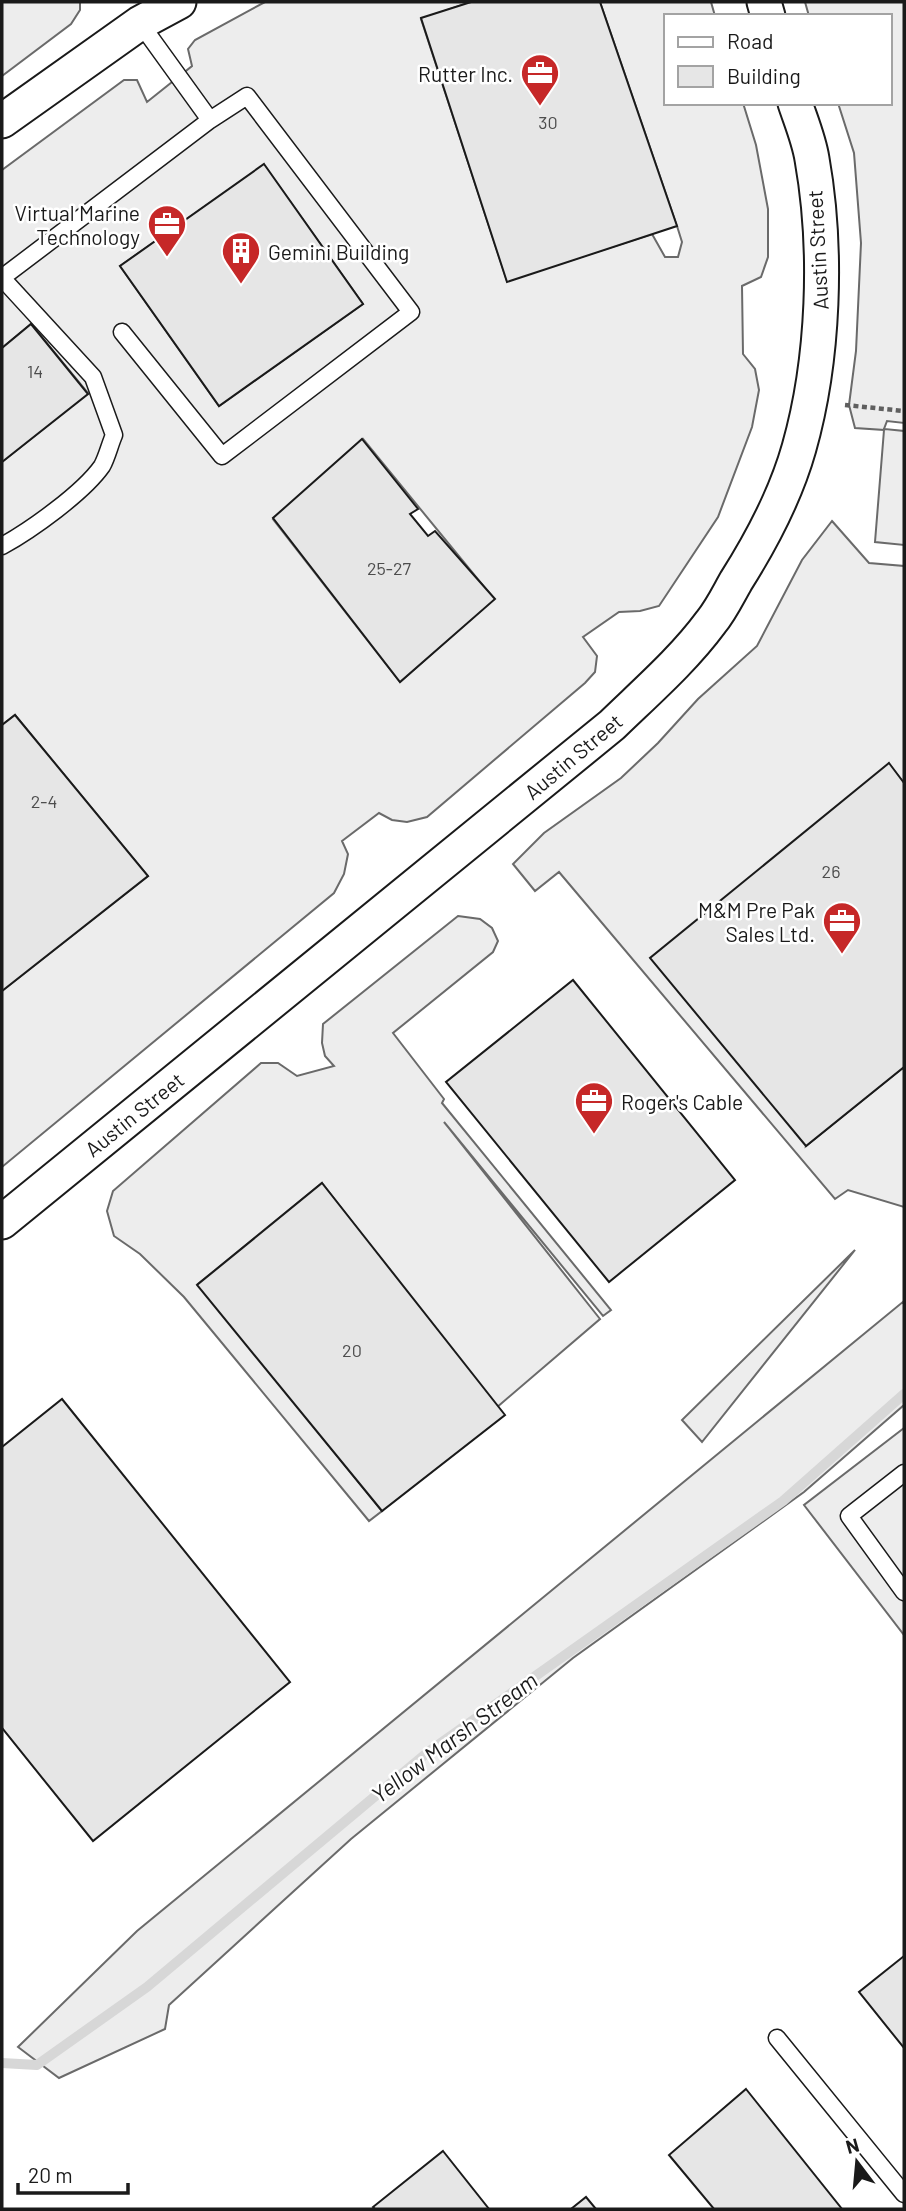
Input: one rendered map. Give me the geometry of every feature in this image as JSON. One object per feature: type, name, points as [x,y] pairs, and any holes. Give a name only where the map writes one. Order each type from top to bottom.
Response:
[{"type":"street","points":[[2,121],[140,23],[179,2]]},
{"type":"street","name":"Austin Street","points":[[2,1222],[612,725],[676,663],[712,622],[748,563],[776,507],[799,449],[810,400],[820,322],[820,237],[812,158],[796,105]]},
{"type":"lane","points":[[140,23],[210,120]]},
{"type":"lane","points":[[2,546],[21,536],[76,491],[102,465],[114,435],[93,377],[2,277],[210,120],[247,96],[411,312],[222,456],[122,332]]},
{"type":"lane","points":[[904,1473],[849,1516],[904,1592]]},
{"type":"lane","points":[[777,2038],[904,2194]]},
{"type":"path","points":[[810,400],[904,411]]},
{"type":"shaded area","points":[[2,2],[80,2],[80,10],[71,24],[2,76]]},
{"type":"shaded area","points":[[265,2],[471,2],[421,19],[507,281],[652,234],[665,257],[678,257],[682,242],[600,2],[711,2],[714,14],[664,14],[664,105],[744,105],[756,145],[768,209],[768,257],[761,277],[742,286],[743,354],[755,369],[759,390],[752,427],[718,517],[659,606],[640,611],[619,612],[583,637],[597,656],[595,672],[585,683],[427,817],[407,822],[392,820],[379,813],[342,841],[348,854],[344,874],[334,893],[2,1167],[2,991],[148,876],[15,715],[2,725],[2,462],[88,393],[31,324],[2,348],[2,170],[124,80],[137,80],[147,102],[192,66],[188,49],[195,40]],"holes":[[[264,165],[363,304],[219,406],[120,266]],[[363,439],[494,599],[400,682],[273,519]]]},
{"type":"shaded area","points":[[805,2],[904,2],[904,423],[887,421],[884,429],[904,431],[904,545],[875,542],[884,430],[855,428],[849,405],[856,351],[861,243],[854,153],[839,105],[892,105],[892,14],[808,14]]},
{"type":"shaded area","points":[[832,521],[869,563],[904,566],[904,783],[889,764],[806,1146],[904,1067],[904,1207],[848,1190],[835,1199],[559,872],[535,891],[513,864],[544,833],[621,778],[698,699],[757,646],[802,560]]},
{"type":"shaded area","points":[[458,916],[480,919],[492,928],[498,941],[493,952],[393,1033],[444,1099],[442,1103],[611,1310],[603,1316],[444,1122],[600,1319],[496,1408],[322,1183],[198,1284],[382,1511],[369,1521],[184,1297],[140,1254],[114,1236],[107,1211],[113,1191],[261,1063],[278,1063],[297,1076],[334,1066],[325,1056],[322,1043],[323,1024]]},
{"type":"shaded area","points":[[855,1250],[702,1442],[682,1420]]},
{"type":"shaded area","points":[[904,1301],[904,1405],[804,1492],[573,1658],[351,1839],[169,2005],[165,2029],[59,2078],[18,2047],[137,1931]]},
{"type":"shaded area","points":[[904,1428],[904,1635],[804,1505]]},
{"type":"building","points":[[471,2],[600,2],[677,226],[507,282],[421,18]]},
{"type":"building","name":"Gemini Building","points":[[264,164],[363,304],[219,406],[120,266]]},
{"type":"building","points":[[31,324],[88,394],[2,462],[2,348]]},
{"type":"building","points":[[362,439],[418,509],[410,514],[428,536],[435,531],[495,599],[400,682],[273,518]]},
{"type":"building","points":[[15,715],[148,876],[2,991],[2,725]]},
{"type":"building","points":[[889,763],[904,783],[904,1067],[806,1146],[650,958]]},
{"type":"building","points":[[573,980],[735,1180],[609,1282],[446,1082]]},
{"type":"building","points":[[322,1183],[505,1415],[382,1511],[197,1285]]},
{"type":"building","points":[[62,1399],[290,1682],[93,1841],[2,1728],[2,1447]]},
{"type":"building","points":[[904,1956],[904,2048],[859,1992]]},
{"type":"building","points":[[746,2089],[842,2209],[714,2209],[669,2155]]},
{"type":"building","points":[[443,2151],[489,2209],[373,2207]]},
{"type":"building","points":[[586,2197],[596,2209],[571,2209]]},
{"type":"waterway","name":"Yellow Marsh Stream","points":[[2,2063],[37,2065],[147,1987],[428,1752],[783,1501],[904,1394]]},
{"type":"place","name":"Rutter Inc.","points":[[540,107]]},
{"type":"place","name":"Virtual Marine Technology","points":[[167,258]]},
{"type":"place","name":"Gemini Building","points":[[241,285]]},
{"type":"place","name":"M&M Pre Pak Sales Ltd.","points":[[842,955]]},
{"type":"place","name":"Roger's Cable","points":[[594,1135]]}]
